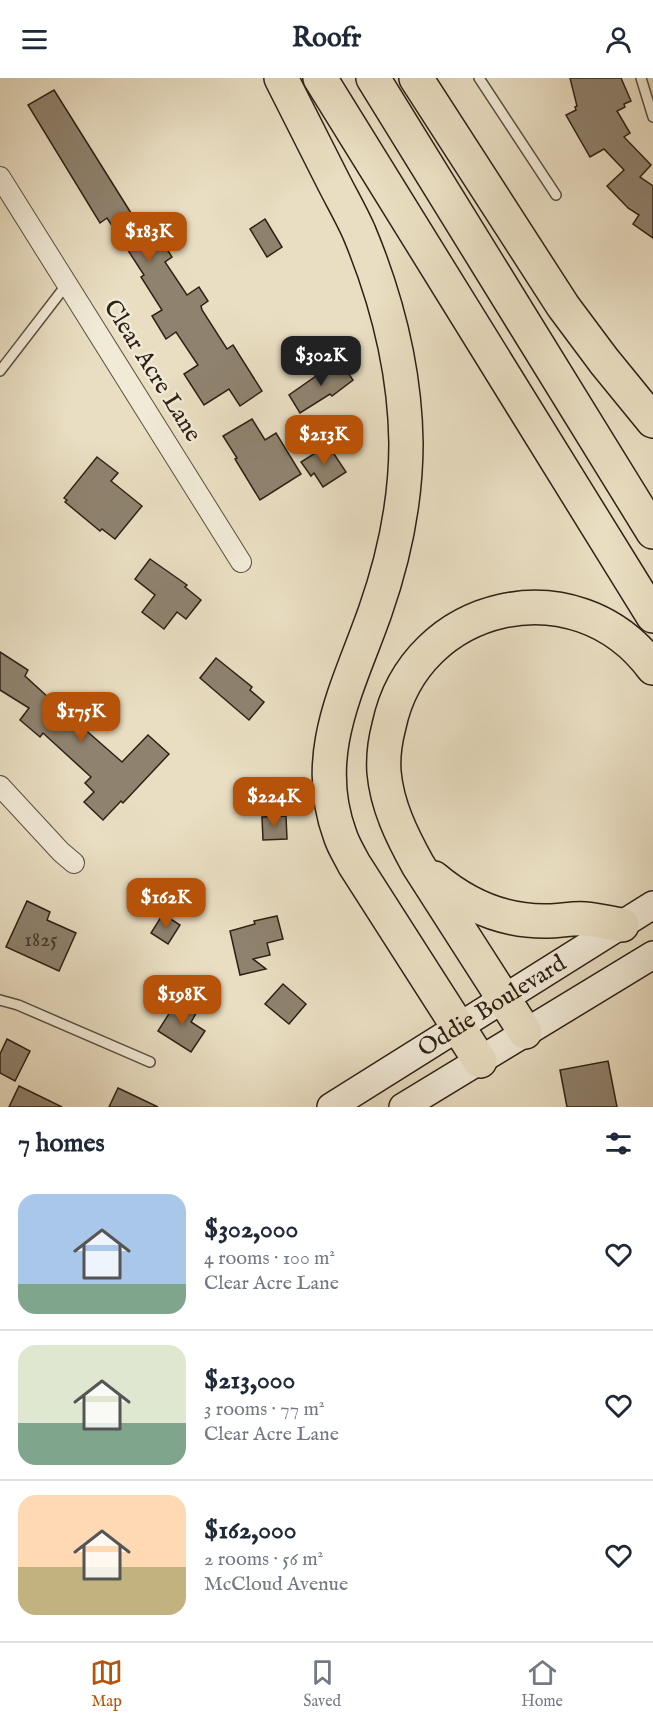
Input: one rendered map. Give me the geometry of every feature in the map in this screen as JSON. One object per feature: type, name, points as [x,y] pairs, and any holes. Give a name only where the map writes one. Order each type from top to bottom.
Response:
[{"type":"highway","points":[[281,78],[358,231],[381,291],[395,340],[404,392],[406,445],[402,503],[392,557],[375,612],[343,693],[337,717],[331,743],[329,771],[332,801],[340,835],[354,864],[480,1061]]},
{"type":"highway","points":[[320,78],[653,616]]},
{"type":"highway","points":[[373,78],[653,532]]},
{"type":"highway","points":[[416,78],[563,306],[604,362],[653,421]]},
{"type":"highway","points":[[525,1032],[418,865],[403,837],[390,804],[384,772],[385,743],[391,715],[401,687],[419,660],[438,642],[459,627],[488,614],[518,607],[548,607],[588,616],[631,644],[653,668]]},
{"type":"highway","points":[[418,865],[446,889],[492,913],[519,920],[585,919],[622,925]]},
{"type":"main road","name":"Oddie Boulevard","points":[[331,1107],[653,905]]},
{"type":"main road","name":"Oddie Boulevard","points":[[403,1107],[653,956]]},
{"type":"street","name":"Clear Acre Lane","points":[[0,177],[241,562]]},
{"type":"street","points":[[0,786],[74,863]]},
{"type":"lane","points":[[479,78],[556,195]]},
{"type":"lane","points":[[641,78],[653,117]]},
{"type":"lane","points":[[0,371],[68,284]]},
{"type":"lane","points":[[0,1000],[18,1005],[150,1062]]},
{"type":"building","points":[[570,78],[621,78],[631,101],[617,111],[630,133],[624,137],[651,165],[640,177],[653,186],[653,238],[633,224],[639,215],[628,208],[607,186],[624,170],[604,149],[590,157],[566,115],[576,110],[577,106]]},
{"type":"building","points":[[54,90],[136,221],[144,214],[172,257],[165,262],[187,295],[199,287],[208,301],[201,306],[202,310],[227,349],[233,345],[262,391],[240,406],[229,389],[204,405],[184,374],[198,365],[176,332],[166,339],[152,316],[162,310],[141,277],[144,275],[107,218],[100,223],[28,105]]},
{"type":"building","points":[[265,219],[282,247],[267,257],[250,229]]},
{"type":"building","points":[[339,360],[353,380],[332,396],[330,394],[300,413],[289,395]]},
{"type":"building","points":[[252,419],[265,440],[276,433],[301,474],[260,500],[223,436]]},
{"type":"building","points":[[328,445],[346,472],[323,487],[314,473],[311,476],[301,462]]},
{"type":"building","points":[[97,457],[118,473],[111,481],[142,506],[115,539],[102,529],[100,531],[65,502],[67,500],[64,498]]},
{"type":"building","points":[[150,559],[187,585],[185,587],[201,600],[186,619],[177,612],[164,629],[142,612],[155,595],[135,579]]},
{"type":"building","points":[[0,652],[28,670],[25,676],[61,709],[66,703],[86,721],[81,726],[122,762],[148,735],[169,754],[123,803],[121,801],[103,820],[84,802],[94,792],[85,783],[91,777],[43,733],[40,737],[20,720],[29,708],[0,690]]},
{"type":"building","points":[[216,658],[252,687],[250,690],[264,702],[249,720],[200,678]]},
{"type":"building","points":[[286,816],[287,839],[263,840],[262,817]]},
{"type":"building","points":[[27,901],[50,912],[47,920],[76,933],[59,971],[6,947]]},
{"type":"building","points":[[163,914],[180,925],[168,944],[151,933]]},
{"type":"building","points":[[277,916],[283,939],[267,943],[270,955],[253,959],[266,969],[240,975],[230,931],[255,924],[254,921]]},
{"type":"building","points":[[283,984],[306,1004],[289,1024],[265,1004]]},
{"type":"building","points":[[179,998],[198,1010],[191,1022],[205,1031],[191,1052],[158,1031]]},
{"type":"building","points":[[7,1039],[30,1051],[15,1081],[0,1073],[0,1054]]},
{"type":"building","points":[[608,1061],[617,1107],[567,1107],[560,1070]]},
{"type":"building","points":[[19,1086],[62,1107],[9,1107]]},
{"type":"building","points":[[118,1088],[158,1107],[109,1107]]}]
